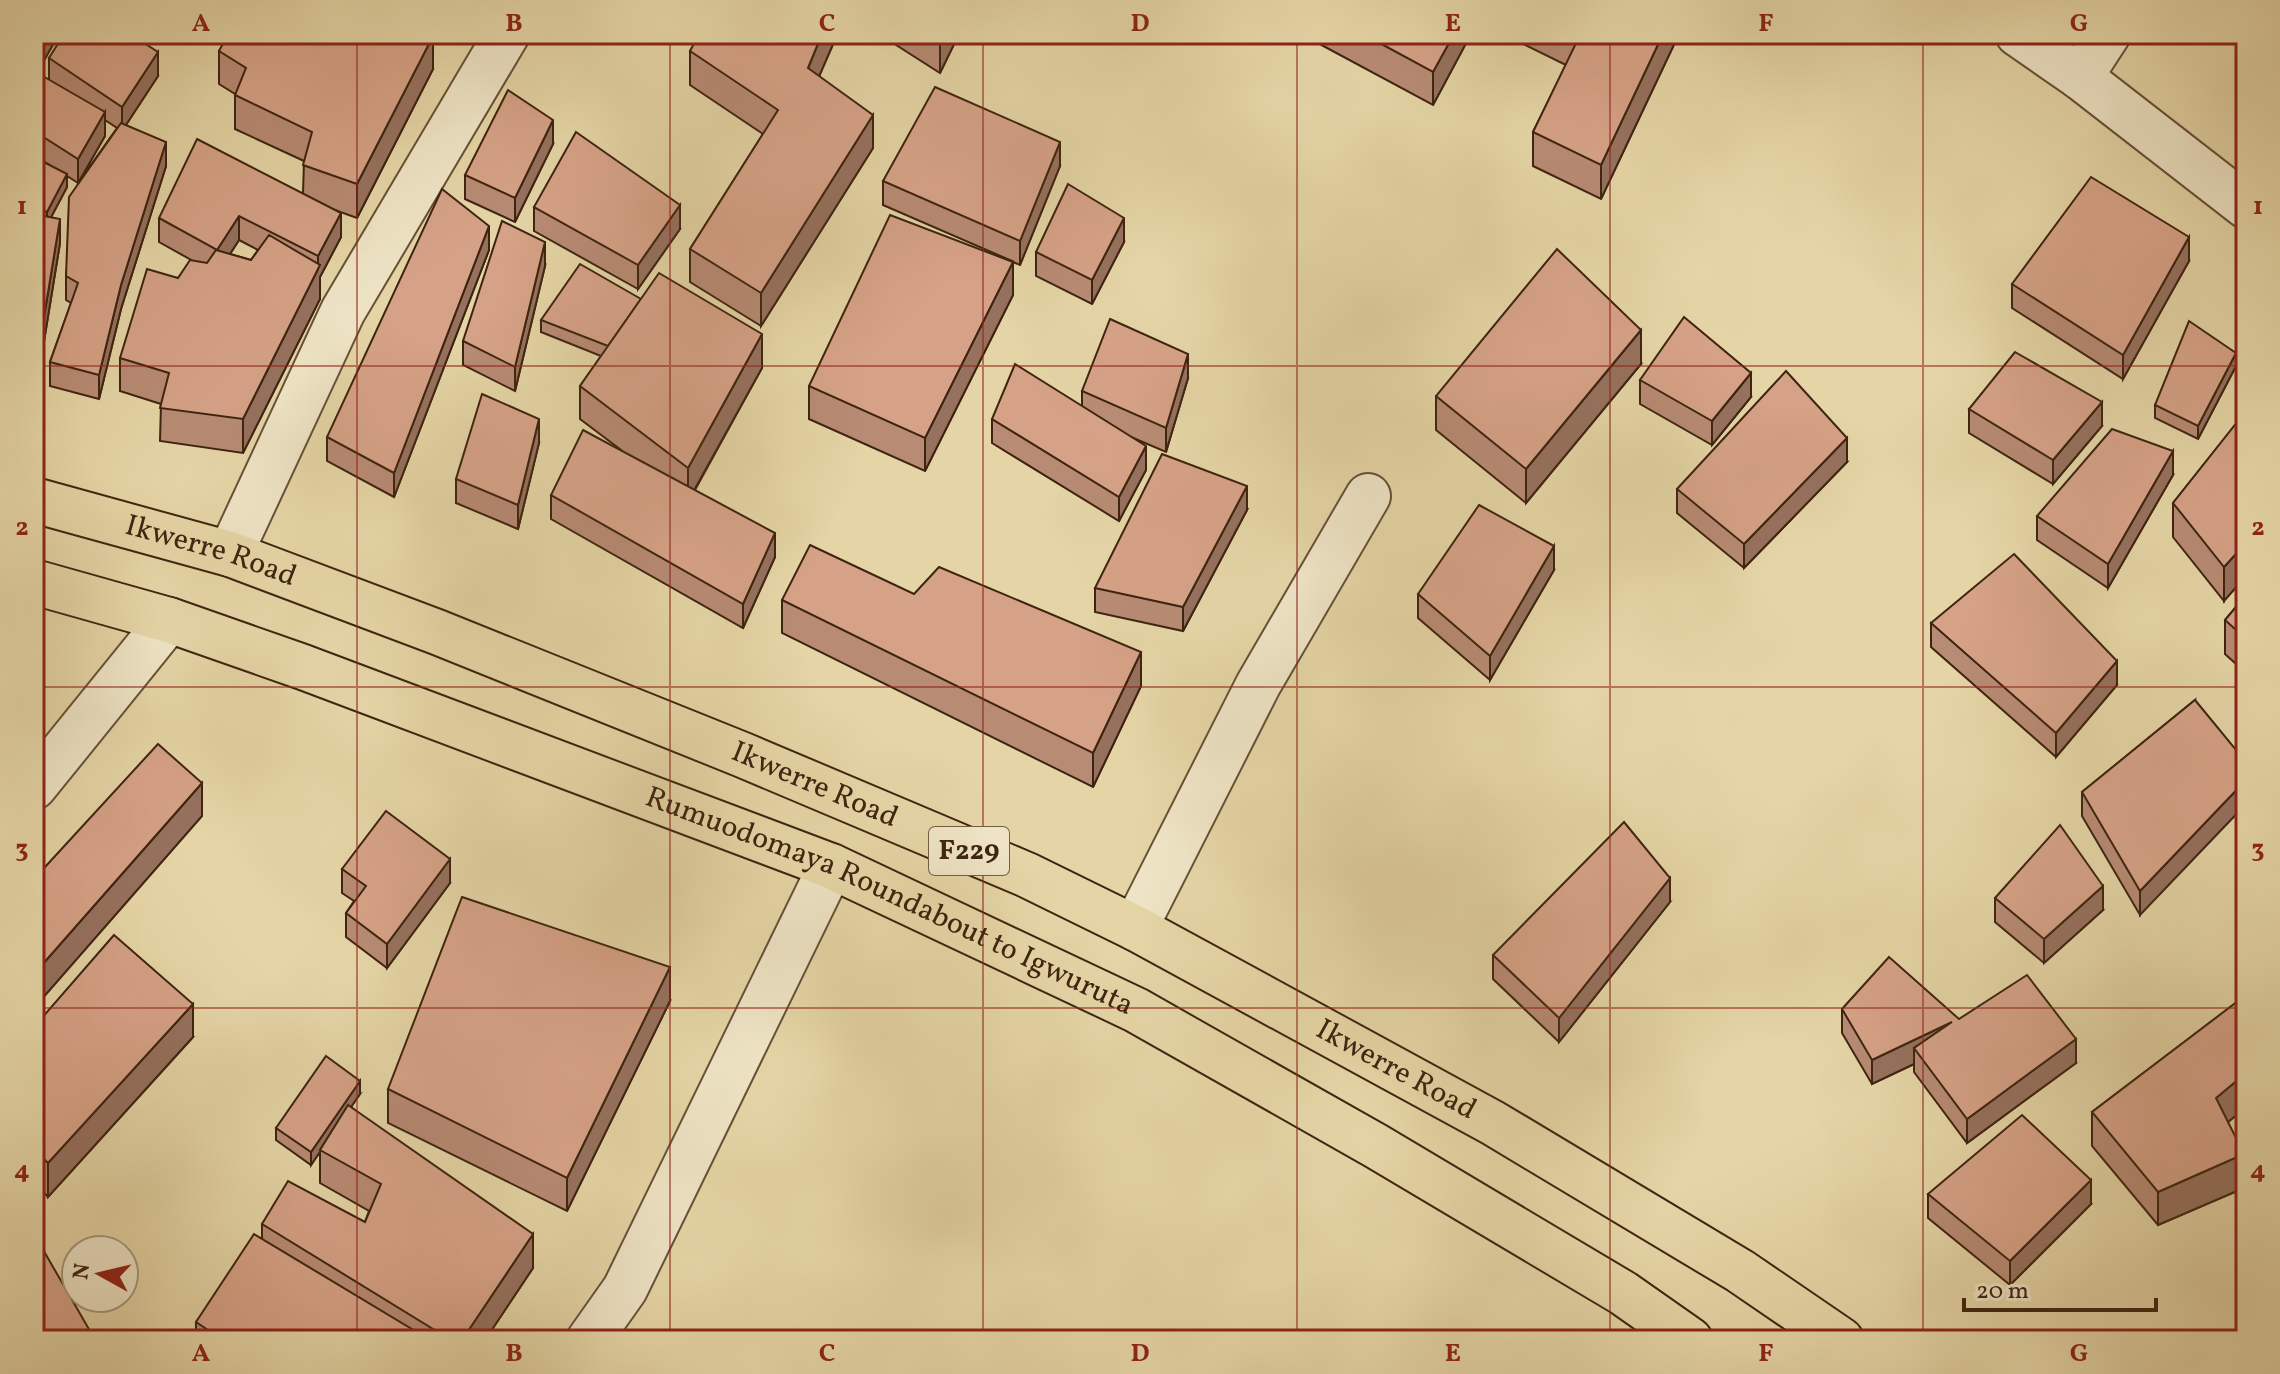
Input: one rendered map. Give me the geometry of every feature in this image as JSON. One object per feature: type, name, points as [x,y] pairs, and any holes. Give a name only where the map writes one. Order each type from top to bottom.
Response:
[{"type":"main road","name":"Ikwerre Road","points":[[34,500],[230,554],[437,632],[743,755],[1027,875],[1135,928],[1493,1123],[1740,1271],[1841,1340]]},
{"type":"main road","name":"Rumuodomaya Roundabout to Igwuruta","points":[[34,582],[169,620],[318,672],[831,866],[1136,1010],[1376,1146],[1582,1268],[1690,1340]]},
{"type":"street","points":[[230,554],[343,311],[507,34]]},
{"type":"street","points":[[2018,34],[2080,77],[2246,206]]},
{"type":"street","points":[[2080,77],[2108,34]]},
{"type":"street","points":[[1135,928],[1258,685],[1368,496]]},
{"type":"street","points":[[34,787],[169,620]]},
{"type":"street","points":[[589,1340],[625,1289],[831,866]]},
{"type":"building","points":[[34,34],[45,34],[35,52],[34,51]]},
{"type":"building","points":[[64,34],[130,34],[158,52],[122,107],[49,58]]},
{"type":"building","points":[[228,34],[433,36],[357,184],[303,165],[312,132],[235,95],[246,68],[219,51]]},
{"type":"building","points":[[699,34],[822,34],[808,68],[873,115],[761,293],[690,249],[778,110],[690,51]]},
{"type":"building","points":[[1363,34],[1454,34],[1433,72]]},
{"type":"building","points":[[1572,34],[1663,34],[1601,165],[1533,132],[1579,37]]},
{"type":"building","points":[[34,71],[105,112],[78,159],[34,131]]},
{"type":"building","points":[[935,87],[1060,142],[1020,241],[883,181]]},
{"type":"building","points":[[508,90],[553,120],[515,198],[465,175]]},
{"type":"building","points":[[121,123],[166,142],[121,285],[99,375],[50,362],[78,283],[66,276],[69,197]]},
{"type":"building","points":[[576,132],[680,205],[638,265],[534,207]]},
{"type":"building","points":[[197,139],[341,213],[318,256],[239,216],[217,250],[159,218]]},
{"type":"building","points":[[34,157],[67,174],[47,212],[34,207]]},
{"type":"building","points":[[2091,177],[2189,237],[2123,355],[2012,284]]},
{"type":"building","points":[[1068,184],[1124,218],[1092,280],[1036,252]]},
{"type":"building","points":[[442,189],[489,226],[394,473],[327,437]]},
{"type":"building","points":[[34,214],[60,219],[38,354],[34,353]]},
{"type":"building","points":[[890,215],[1013,262],[925,438],[809,386]]},
{"type":"building","points":[[502,221],[545,242],[515,367],[463,341]]},
{"type":"building","points":[[269,235],[320,265],[243,419],[160,408],[169,373],[120,358],[147,269],[178,278],[190,260],[207,263],[216,250],[251,260]]},
{"type":"building","points":[[1557,249],[1641,330],[1526,469],[1436,396]]},
{"type":"building","points":[[580,264],[641,299],[608,346],[541,320]]},
{"type":"building","points":[[659,273],[762,334],[688,468],[580,386]]},
{"type":"building","points":[[1684,317],[1751,373],[1712,421],[1640,380]]},
{"type":"building","points":[[1110,319],[1188,354],[1166,428],[1082,391]]},
{"type":"building","points":[[2189,321],[2236,353],[2198,426],[2155,405]]},
{"type":"building","points":[[2015,352],[2102,402],[2053,460],[1969,409]]},
{"type":"building","points":[[1015,364],[1146,446],[1119,497],[992,419]]},
{"type":"building","points":[[1786,371],[1847,438],[1744,544],[1677,489]]},
{"type":"building","points":[[482,394],[539,419],[518,505],[456,479]]},
{"type":"building","points":[[2246,411],[2246,543],[2224,567],[2173,503]]},
{"type":"building","points":[[2112,429],[2173,451],[2108,564],[2037,516]]},
{"type":"building","points":[[583,430],[775,533],[743,604],[551,495]]},
{"type":"building","points":[[1162,454],[1247,486],[1183,607],[1095,588]]},
{"type":"building","points":[[1479,505],[1554,546],[1490,656],[1418,594]]},
{"type":"building","points":[[810,545],[914,594],[939,567],[1141,652],[1093,753],[782,600]]},
{"type":"building","points":[[2014,554],[2117,661],[2056,733],[1931,623]]},
{"type":"building","points":[[2246,595],[2246,639],[2225,620]]},
{"type":"building","points":[[2195,700],[2246,762],[2246,780],[2140,891],[2082,792]]},
{"type":"building","points":[[158,744],[202,783],[34,974],[34,879]]},
{"type":"building","points":[[386,811],[450,859],[387,944],[346,913],[366,886],[342,869]]},
{"type":"building","points":[[1624,822],[1670,878],[1559,1018],[1493,955]]},
{"type":"building","points":[[2060,825],[2103,886],[2044,939],[1995,898]]},
{"type":"building","points":[[462,897],[670,967],[567,1178],[388,1089]]},
{"type":"building","points":[[114,935],[193,1004],[48,1163],[34,1149],[34,1027]]},
{"type":"building","points":[[1889,957],[1959,1019],[2027,975],[2076,1039],[1967,1119],[1914,1048],[1952,1022],[1872,1060],[1842,1009]]},
{"type":"building","points":[[2246,995],[2246,1073],[2216,1098],[2244,1154],[2158,1192],[2092,1112]]},
{"type":"building","points":[[326,1056],[360,1081],[311,1152],[276,1128]]},
{"type":"building","points":[[348,1105],[533,1234],[462,1340],[451,1340],[262,1224],[288,1181],[365,1222],[381,1184],[320,1150]]},
{"type":"building","points":[[2022,1115],[2091,1180],[2010,1261],[1928,1194]]},
{"type":"building","points":[[34,1234],[60,1279],[60,1314],[80,1314],[90,1331],[78,1340],[34,1340]]},
{"type":"building","points":[[254,1234],[430,1340],[223,1340],[196,1322]]},
{"type":"building","points":[[103,1332],[115,1340],[98,1340]]}]
